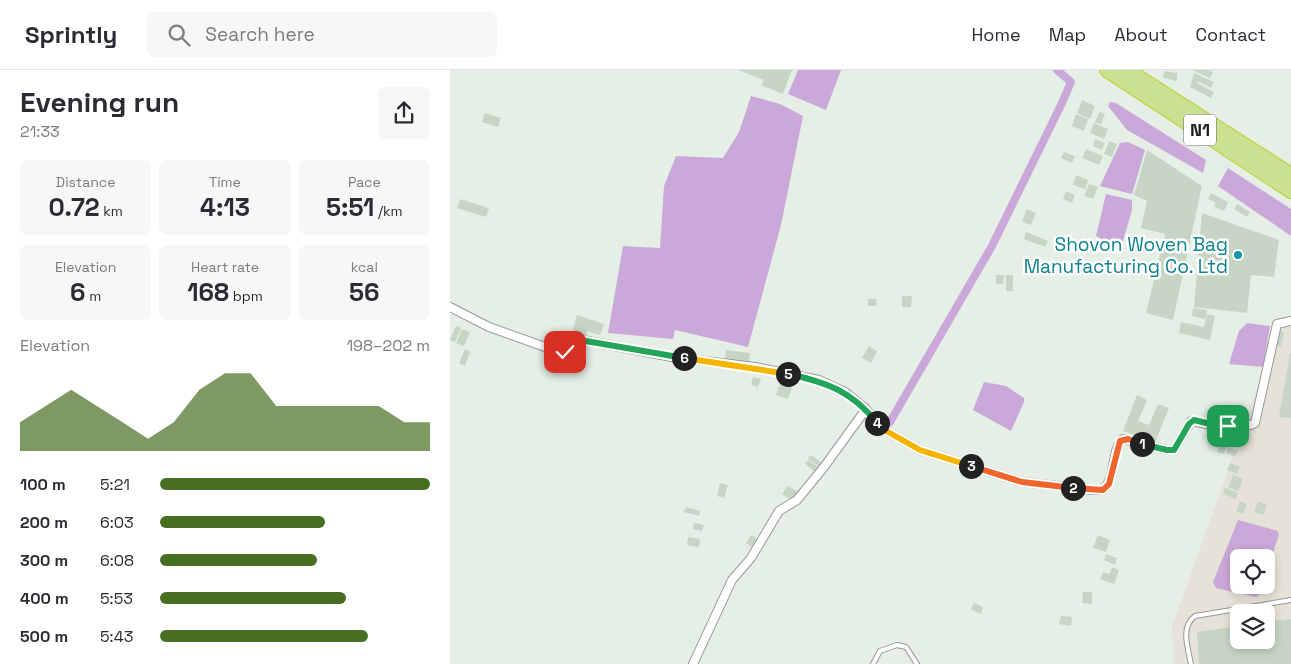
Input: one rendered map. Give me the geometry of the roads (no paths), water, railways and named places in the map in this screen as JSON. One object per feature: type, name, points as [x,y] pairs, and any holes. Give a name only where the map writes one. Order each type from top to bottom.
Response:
[{"type":"highway","name":"N1","points":[[1107,70],[1291,191]]},
{"type":"highway","name":"N1","points":[[1127,70],[1291,175]]},
{"type":"street","points":[[450,307],[489,327],[562,354],[569,339],[572,338],[672,357],[755,367],[819,380],[845,392],[866,409],[881,428],[920,450],[1022,482],[1103,490],[1109,484],[1118,448],[1123,440],[1174,450],[1191,421],[1223,427],[1234,423],[1251,425],[1255,423],[1277,324],[1291,321]]},
{"type":"street","points":[[693,664],[732,580],[751,558],[779,511],[797,500],[824,468],[866,409]]},
{"type":"lane","points":[[1191,664],[1186,630],[1188,621],[1195,616],[1291,600]]},
{"type":"lane","points":[[873,664],[880,651],[897,645],[906,647],[917,664]]},
{"type":"waterway","points":[[890,422],[992,246],[1062,103],[1071,82],[1057,70]]},
{"type":"place","name":"Shovon Woven Bag Manufacturing Co. Ltd","points":[[1238,255]]}]
